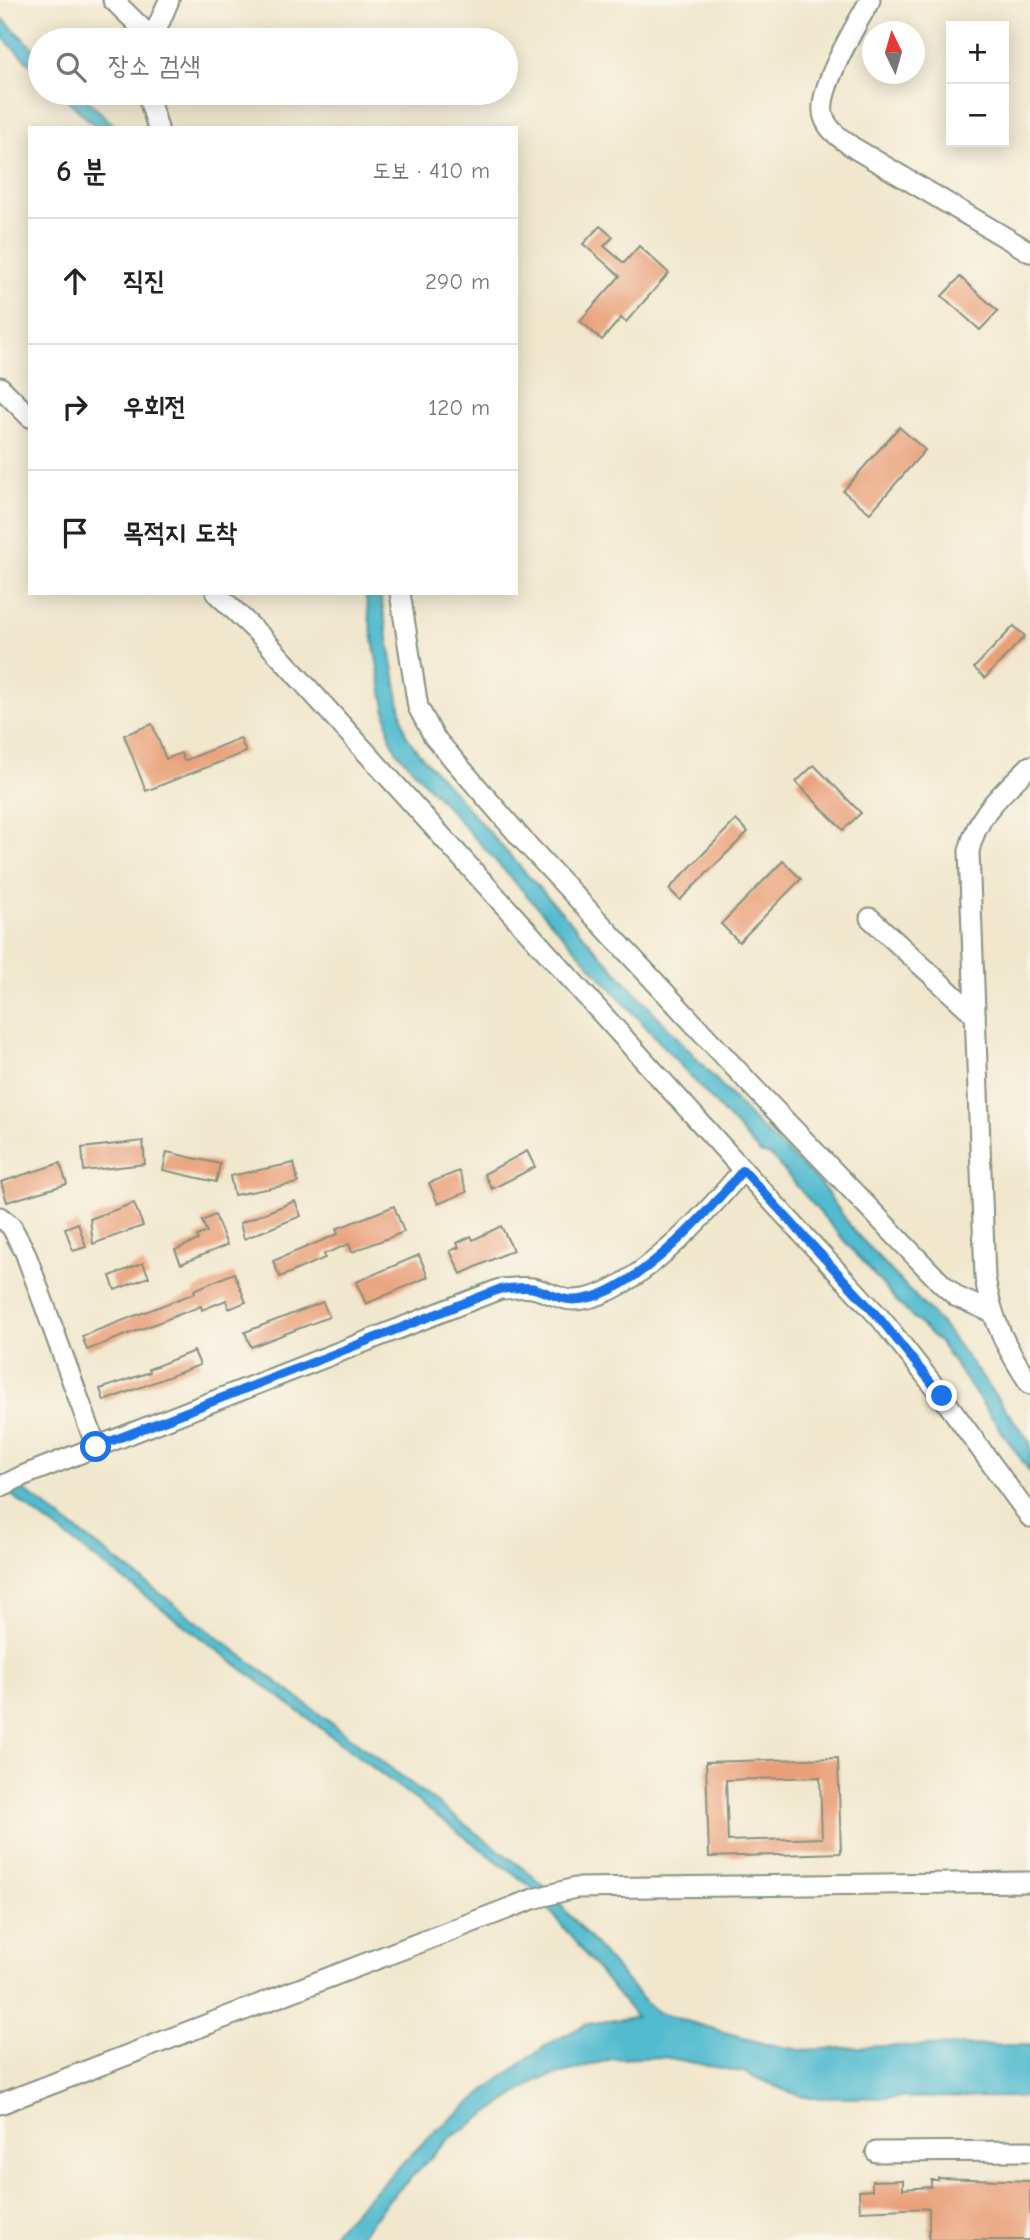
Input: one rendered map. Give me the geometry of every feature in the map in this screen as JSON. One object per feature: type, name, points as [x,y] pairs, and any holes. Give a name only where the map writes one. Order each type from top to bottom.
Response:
[{"type":"street","points":[[113,0],[141,28]]},
{"type":"street","points":[[157,28],[169,0]]},
{"type":"street","points":[[870,0],[834,69],[824,98],[822,114],[830,130],[854,148],[1030,252]]},
{"type":"street","points":[[151,105],[157,126]]},
{"type":"street","points":[[0,387],[28,415]]},
{"type":"street","points":[[218,595],[263,638],[881,1320],[942,1396],[1030,1517]]},
{"type":"street","points":[[400,595],[418,707],[434,737],[522,839],[751,1085],[941,1283],[957,1297],[991,1312]]},
{"type":"street","points":[[1030,766],[985,812],[973,832],[969,852],[985,1278],[991,1312],[1006,1348],[1030,1384]]},
{"type":"street","points":[[870,918],[975,1015]]},
{"type":"street","points":[[0,1487],[22,1476],[500,1289],[530,1287],[571,1301],[598,1296],[625,1282],[672,1246],[743,1170]]},
{"type":"street","points":[[0,1217],[11,1226],[25,1252],[96,1447]]},
{"type":"street","points":[[0,2104],[555,1892],[575,1888],[1030,1882]]},
{"type":"street","points":[[876,2152],[1030,2151]]},
{"type":"water","points":[[0,16],[28,43],[28,62],[0,35]]},
{"type":"water","points":[[73,105],[93,105],[115,126],[95,126]]},
{"type":"water","points":[[365,595],[380,595],[403,723],[406,735],[418,752],[757,1124],[820,1183],[854,1231],[945,1328],[1030,1442],[1030,1472],[940,1343],[900,1305],[771,1156],[760,1153],[397,752],[390,737]]},
{"type":"water","points":[[16,1484],[529,1873],[543,1885],[647,2004],[659,2013],[762,2043],[800,2050],[884,2046],[1030,2045],[1030,2097],[810,2098],[786,2091],[746,2073],[664,2057],[612,2059],[538,2080],[449,2139],[386,2203],[357,2240],[330,2240],[335,2230],[432,2134],[548,2044],[587,2024],[636,2017],[530,1886],[10,1494],[6,1486]]},
{"type":"building","points":[[600,226],[613,237],[604,246],[624,263],[639,246],[669,273],[626,322],[621,318],[602,340],[580,321],[620,276],[583,244]]},
{"type":"building","points":[[960,277],[998,311],[980,330],[942,296]]},
{"type":"building","points":[[899,427],[925,450],[870,513],[843,491]]},
{"type":"building","points":[[1014,626],[1025,636],[985,678],[974,668]]},
{"type":"building","points":[[152,724],[166,759],[181,753],[184,761],[240,738],[246,752],[146,791],[124,735]]},
{"type":"building","points":[[814,765],[861,813],[843,830],[796,782]]},
{"type":"building","points":[[736,820],[748,832],[680,900],[669,889]]},
{"type":"building","points":[[783,861],[801,879],[739,942],[721,924]]},
{"type":"building","points":[[143,1141],[145,1164],[84,1171],[82,1148]]},
{"type":"building","points":[[527,1151],[535,1167],[492,1189],[484,1174]]},
{"type":"building","points":[[167,1152],[220,1164],[216,1182],[163,1170]]},
{"type":"building","points":[[60,1163],[67,1184],[7,1202],[1,1182]]},
{"type":"building","points":[[294,1163],[298,1183],[234,1195],[230,1176]]},
{"type":"building","points":[[459,1171],[467,1192],[438,1204],[429,1183]]},
{"type":"building","points":[[295,1201],[301,1216],[244,1239],[240,1223]]},
{"type":"building","points":[[134,1203],[143,1226],[93,1244],[90,1219]]},
{"type":"building","points":[[394,1206],[404,1232],[352,1252],[349,1244],[324,1254],[325,1258],[280,1277],[273,1261],[338,1234],[336,1229]]},
{"type":"building","points":[[215,1215],[227,1245],[181,1264],[175,1250],[198,1240],[197,1236],[207,1232],[202,1221]]},
{"type":"building","points":[[78,1223],[86,1247],[73,1251],[65,1228]]},
{"type":"building","points":[[501,1226],[513,1250],[461,1274],[450,1251],[459,1247],[457,1243],[471,1236],[473,1240]]},
{"type":"building","points":[[419,1255],[428,1277],[366,1304],[356,1282]]},
{"type":"building","points":[[143,1263],[149,1277],[115,1290],[110,1276]]},
{"type":"building","points":[[234,1273],[246,1302],[229,1309],[226,1300],[202,1310],[201,1306],[87,1350],[82,1336],[195,1293],[194,1290]]},
{"type":"building","points":[[323,1302],[329,1317],[251,1347],[245,1332]]},
{"type":"building","points":[[194,1351],[200,1365],[104,1401],[100,1389],[150,1372],[149,1369]]},
{"type":"building","points":[[838,1758],[841,1853],[709,1857],[706,1762]],"holes":[[[820,1777],[822,1838],[728,1841],[726,1780]]]},
{"type":"building","points":[[903,2180],[903,2189],[931,2187],[931,2180],[1030,2181],[1030,2240],[929,2240],[929,2208],[860,2211],[859,2191],[872,2190],[872,2181]]},
{"type":"route","points":[[96,1447],[500,1289],[530,1287],[571,1301],[598,1296],[625,1282],[672,1246],[743,1170],[881,1320],[942,1396]]}]
